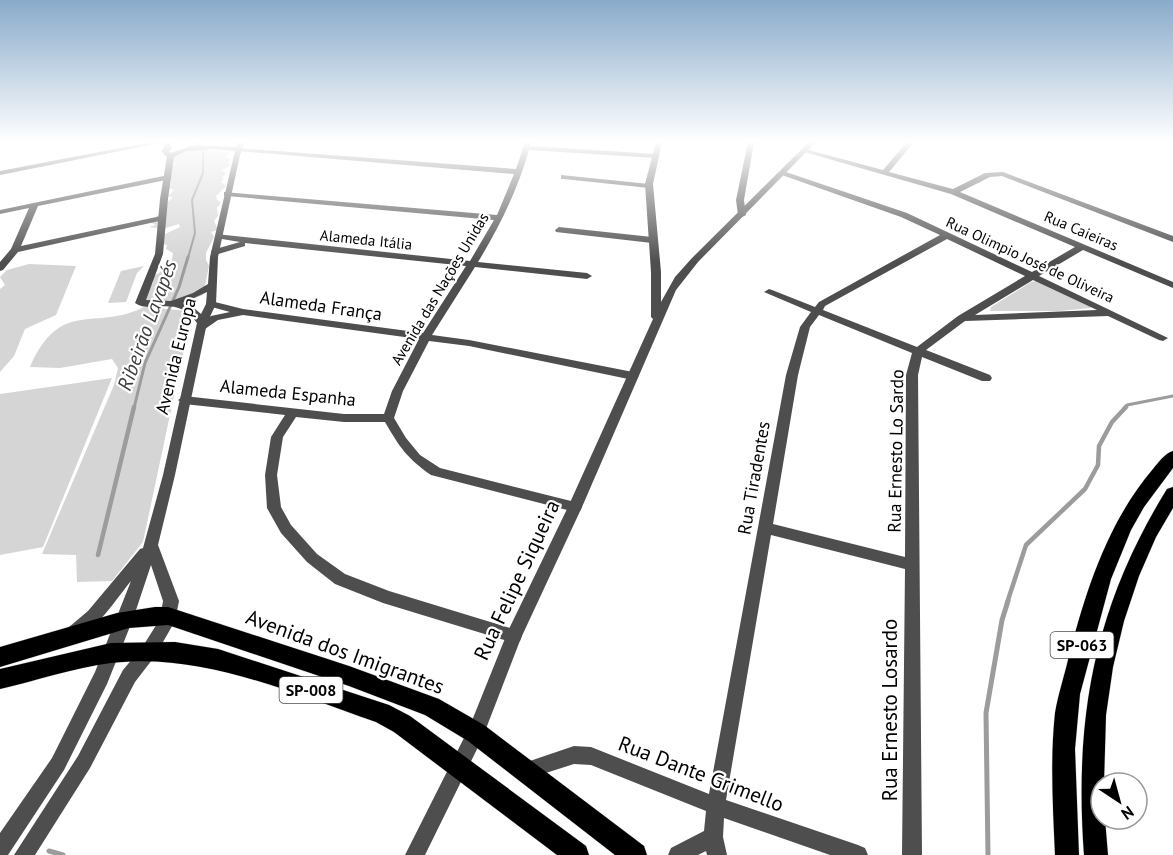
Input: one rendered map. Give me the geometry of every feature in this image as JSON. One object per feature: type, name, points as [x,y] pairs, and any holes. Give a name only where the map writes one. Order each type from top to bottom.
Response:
[{"type":"main road","name":"SP-063","points":[[1067,855],[1064,790],[1066,712],[1083,638],[1099,582],[1125,523],[1144,492],[1173,457]]},
{"type":"main road","name":"SP-063","points":[[1096,855],[1092,819],[1092,747],[1100,685],[1116,619],[1135,564],[1159,514],[1173,494]]},
{"type":"main road","name":"Avenida dos Imigrantes","points":[[0,657],[125,619],[146,615],[168,616],[360,680],[431,707],[476,733],[635,855]]},
{"type":"main road","name":"SP-008","points":[[0,679],[111,653],[175,652],[218,659],[381,713],[402,724],[577,855]]},
{"type":"street","points":[[0,212],[144,182]]},
{"type":"street","points":[[167,182],[159,254],[140,303],[173,303],[196,296],[210,286]]},
{"type":"street","name":"Avenida Europa","points":[[0,850],[58,764],[101,678],[151,545],[169,475],[201,325],[211,304],[210,286],[215,252],[230,182]]},
{"type":"street","name":"Avenida das Nações Unidas","points":[[388,418],[404,379],[500,218],[515,182]]},
{"type":"street","points":[[610,182],[649,186]]},
{"type":"street","points":[[650,182],[652,240],[656,272],[656,322]]},
{"type":"street","points":[[742,214],[743,182]]},
{"type":"street","name":"Rua Felipe Siqueira","points":[[415,855],[476,733],[514,636],[575,507],[656,322],[678,279],[775,182]]},
{"type":"street","name":"Rua Olimpio José de Oliveira","points":[[806,182],[904,215],[1163,338]]},
{"type":"street","name":"Rua Caieiras","points":[[919,182],[954,192],[1173,285]]},
{"type":"street","points":[[954,192],[974,182]]},
{"type":"street","points":[[1024,182],[1173,239]]},
{"type":"street","points":[[227,194],[500,218]]},
{"type":"street","points":[[0,268],[15,250],[35,204]]},
{"type":"street","points":[[15,250],[162,218]]},
{"type":"street","points":[[559,230],[652,240]]},
{"type":"street","points":[[816,310],[832,298],[947,235]]},
{"type":"street","name":"Alameda Itália","points":[[219,236],[258,243],[587,276]]},
{"type":"street","name":"Alameda Itália","points":[[215,252],[233,246],[258,243]]},
{"type":"street","name":"Rua Ernesto Lo Sardo","points":[[912,565],[912,375],[918,352],[962,318],[1081,247]]},
{"type":"street","points":[[656,272],[678,279]]},
{"type":"street","points":[[769,292],[986,378]]},
{"type":"street","points":[[173,303],[196,313],[201,325],[215,318],[243,312]]},
{"type":"street","name":"Alameda França","points":[[211,304],[243,312],[490,347],[633,376]]},
{"type":"street","name":"Rua Tiradentes","points":[[715,846],[716,806],[792,375],[806,327],[816,310]]},
{"type":"street","points":[[962,318],[1110,313]]},
{"type":"street","name":"Alameda Espanha","points":[[184,400],[344,418],[388,418]]},
{"type":"street","points":[[293,412],[278,437],[271,475],[274,508],[286,529],[312,558],[340,579],[388,598],[514,636]]},
{"type":"street","points":[[388,418],[416,458],[436,472],[575,507]]},
{"type":"street","points":[[766,528],[912,565]]},
{"type":"street","points":[[24,855],[84,762],[129,676],[149,651],[168,616],[171,601],[151,545]]},
{"type":"street","name":"Avenida Europa","points":[[68,638],[93,616],[151,545]]},
{"type":"street","name":"Rua Ernesto Losardo","points":[[912,565],[912,855]]},
{"type":"street","name":"Rua Dante Grimello","points":[[527,770],[574,754],[591,756],[716,806],[858,855]]},
{"type":"street","points":[[678,855],[715,846]]},
{"type":"shaded area","points":[[171,182],[221,182],[226,186],[216,196],[221,202],[217,208],[218,216],[214,221],[218,230],[211,232],[214,237],[206,253],[209,266],[203,295],[181,303],[142,298],[153,283],[151,278],[165,269],[172,258],[173,253],[166,249],[167,245],[162,244],[163,235],[180,227],[179,224],[162,229],[149,227],[155,225],[151,222],[159,215],[160,206],[173,198],[168,196],[174,190],[167,187],[171,185]]},
{"type":"shaded area","points":[[29,264],[76,266],[56,315],[25,329],[14,356],[0,372],[0,289],[5,285],[0,277],[7,270]]},
{"type":"shaded area","points":[[144,266],[137,273],[126,302],[108,303],[121,271]]},
{"type":"shaded area","points":[[1036,281],[1091,305],[1090,308],[1060,311],[990,311],[991,307]]},
{"type":"shaded area","points":[[144,307],[188,311],[191,316],[143,542],[112,581],[77,582],[76,555],[42,554],[114,385],[118,368],[112,359],[60,368],[30,367],[42,345],[54,332],[67,324],[126,314]]},
{"type":"shaded area","points":[[112,378],[43,547],[0,555],[0,394]]},
{"type":"waterway","name":"Ribeirão Lavapés","points":[[188,258],[195,233],[192,200],[199,182]]},
{"type":"waterway","name":"Ribeirão Lavapés","points":[[134,408],[145,363],[179,287],[188,257]]},
{"type":"waterway","points":[[1124,408],[1127,405],[1173,396]]},
{"type":"waterway","name":"Ribeirão Lavapés","points":[[98,555],[134,407]]},
{"type":"waterway","points":[[1007,603],[1026,545],[1085,489],[1098,465],[1099,446],[1112,422],[1126,407]]},
{"type":"waterway","points":[[988,855],[986,713],[1002,620],[1008,601]]},
{"type":"waterway","name":"Ribeirão Lavapés","points":[[49,851],[63,855]]}]
